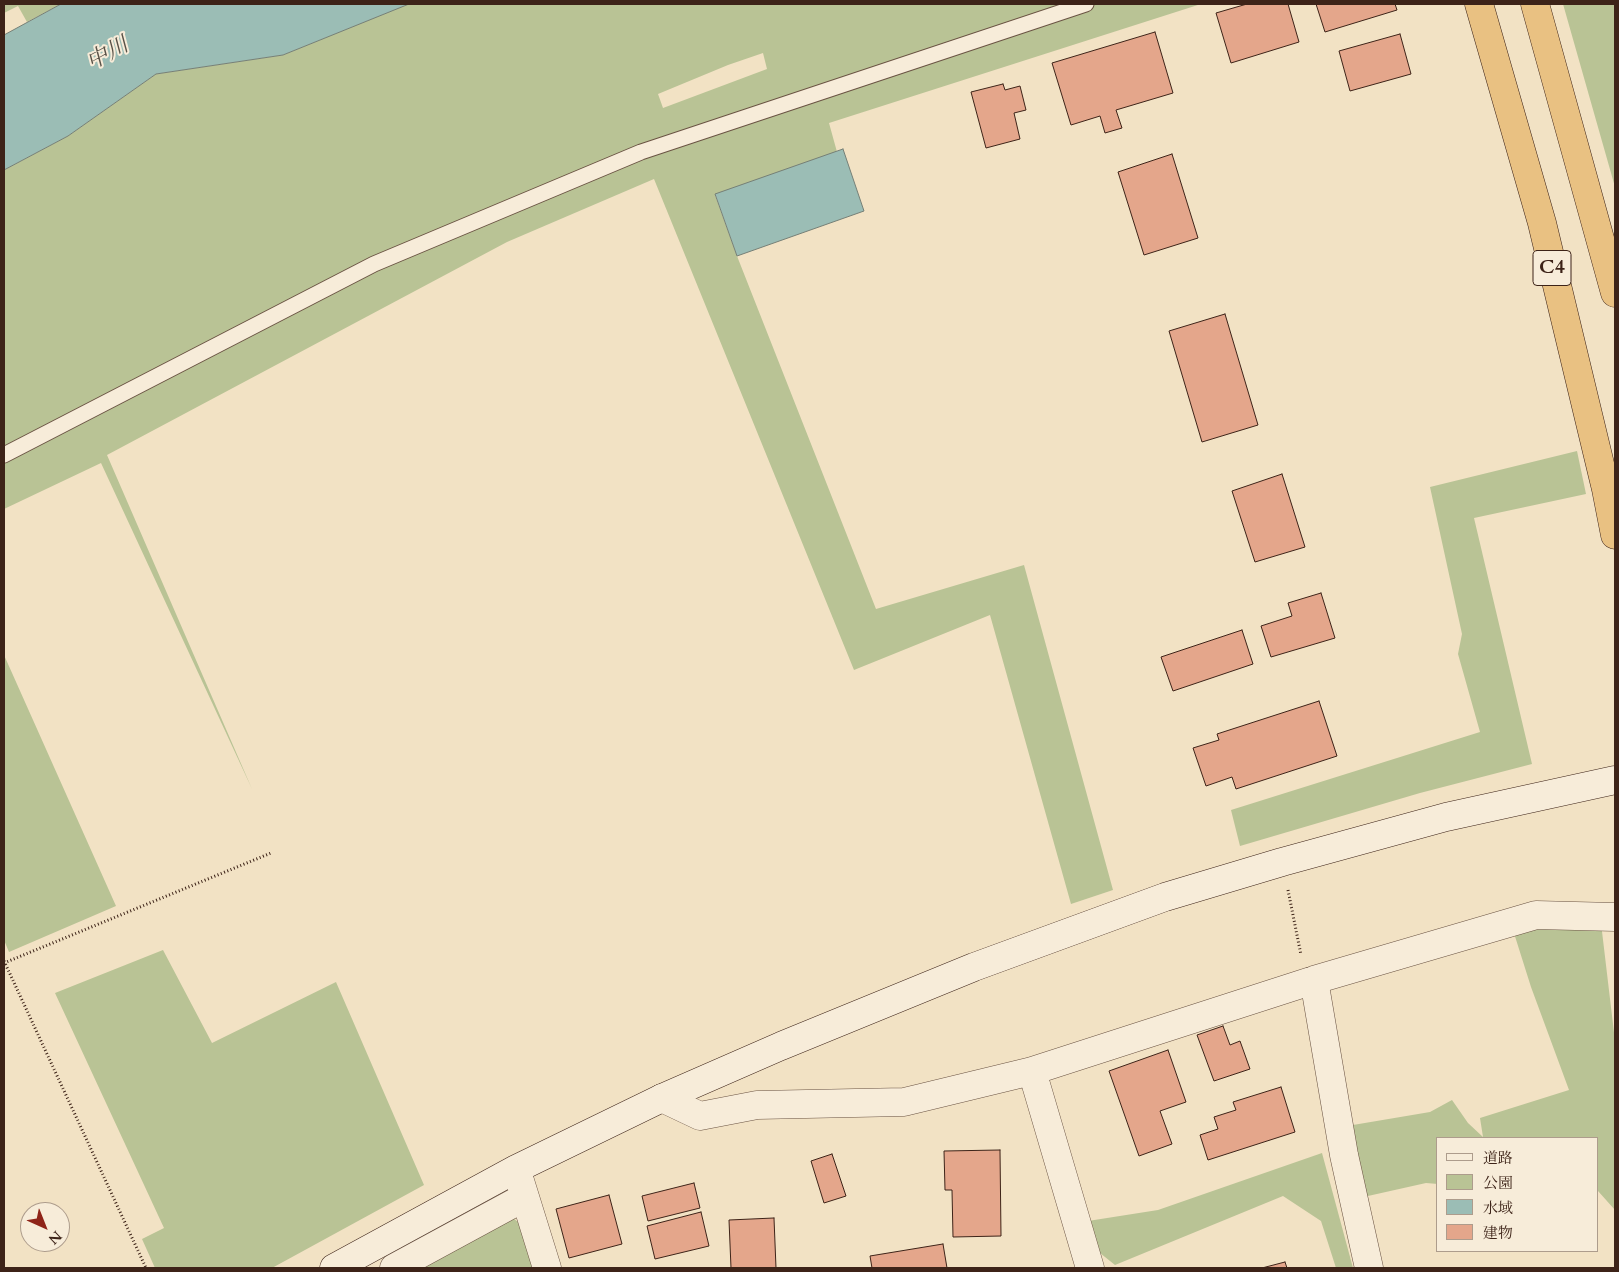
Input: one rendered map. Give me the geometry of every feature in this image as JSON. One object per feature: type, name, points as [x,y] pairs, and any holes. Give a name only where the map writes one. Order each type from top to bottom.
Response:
[{"type":"highway","name":"C4","points":[[1479,4],[1542,223],[1606,489],[1615,534]]},
{"type":"highway","points":[[1535,4],[1579,157],[1615,294]]},
{"type":"street","points":[[334,1268],[516,1169],[662,1098],[781,1046],[974,967],[1165,897],[1282,862],[1446,817],[1615,780]]},
{"type":"street","points":[[662,1098],[700,1116],[757,1105],[904,1102],[1032,1071],[1314,980],[1536,914],[1615,917]]},
{"type":"street","points":[[1314,980],[1344,1156],[1369,1268]]},
{"type":"street","points":[[1032,1071],[1090,1268]]},
{"type":"street","points":[[516,1169],[547,1268]]},
{"type":"street","points":[[394,1268],[525,1197]]},
{"type":"lane","points":[[4,455],[374,264],[641,152],[1086,4]]},
{"type":"path","points":[[146,1268],[4,962],[271,852]]},
{"type":"path","points":[[1282,862],[1304,969],[1314,980]]},
{"type":"green space","points":[[4,4],[61,4],[27,22],[18,6],[4,13]]},
{"type":"green space","points":[[408,4],[1201,4],[829,123],[837,152],[715,195],[737,256],[876,609],[1024,565],[1113,890],[1071,904],[990,615],[854,670],[654,179],[507,242],[107,455],[252,789],[101,463],[4,509],[4,170],[68,136],[156,74],[283,55]],"holes":[[[763,53],[767,69],[663,108],[658,94],[728,65]]]},
{"type":"green space","points":[[1563,4],[1615,4],[1615,187]]},
{"type":"green space","points":[[1577,451],[1586,494],[1474,518],[1532,764],[1420,793],[1240,846],[1231,810],[1480,732],[1458,654],[1462,634],[1430,487]]},
{"type":"green space","points":[[4,655],[116,906],[9,952],[4,940]]},
{"type":"green space","points":[[1601,923],[1615,1041],[1615,1210],[1599,1192],[1599,1137],[1483,1137],[1480,1118],[1569,1090],[1531,987],[1513,930]]},
{"type":"green space","points":[[163,950],[212,1043],[336,982],[424,1185],[272,1268],[155,1268],[142,1239],[164,1228],[55,993]]},
{"type":"green space","points":[[1452,1100],[1468,1123],[1483,1137],[1436,1137],[1436,1184],[1426,1183],[1359,1198],[1347,1126],[1430,1112]]},
{"type":"green space","points":[[1322,1153],[1353,1268],[1336,1268],[1321,1221],[1283,1196],[1115,1265],[1095,1249],[1088,1221],[1158,1210]]},
{"type":"green space","points":[[513,1218],[523,1226],[534,1268],[418,1268]]},
{"type":"water","name":"中川","points":[[61,4],[409,4],[283,55],[156,74],[68,136],[4,170],[4,35]]},
{"type":"water","points":[[843,149],[864,211],[737,256],[715,194]]},
{"type":"building","points":[[1247,4],[1288,4],[1299,42],[1231,63],[1216,13]]},
{"type":"building","points":[[1316,4],[1395,4],[1397,10],[1325,32]]},
{"type":"building","points":[[1155,32],[1173,93],[1116,110],[1122,128],[1105,133],[1100,116],[1071,125],[1052,63]]},
{"type":"building","points":[[1400,34],[1411,74],[1350,91],[1339,51]]},
{"type":"building","points":[[1003,84],[1005,90],[1020,86],[1026,110],[1014,113],[1020,139],[986,148],[971,92]]},
{"type":"building","points":[[1172,154],[1198,238],[1144,255],[1118,172]]},
{"type":"building","points":[[1225,314],[1258,425],[1202,442],[1169,331]]},
{"type":"building","points":[[1282,474],[1305,547],[1255,562],[1232,491]]},
{"type":"building","points":[[1321,593],[1335,638],[1271,657],[1261,626],[1292,616],[1288,603]]},
{"type":"building","points":[[1242,630],[1253,664],[1173,691],[1161,657]]},
{"type":"building","points":[[1319,701],[1337,756],[1236,789],[1232,777],[1206,786],[1193,748],[1219,740],[1217,734]]},
{"type":"building","points":[[1223,1026],[1230,1045],[1240,1041],[1250,1069],[1214,1081],[1197,1035]]},
{"type":"building","points":[[1168,1050],[1186,1102],[1160,1111],[1172,1144],[1139,1156],[1109,1071]]},
{"type":"building","points":[[1281,1087],[1295,1132],[1208,1160],[1200,1135],[1218,1129],[1214,1117],[1236,1110],[1233,1102]]},
{"type":"building","points":[[1000,1150],[1001,1236],[953,1237],[952,1190],[945,1190],[944,1151]]},
{"type":"building","points":[[832,1154],[846,1196],[824,1203],[811,1161]]},
{"type":"building","points":[[694,1183],[700,1208],[648,1221],[642,1196]]},
{"type":"building","points":[[609,1195],[622,1244],[569,1258],[556,1209]]},
{"type":"building","points":[[701,1212],[709,1246],[655,1259],[647,1226]]},
{"type":"building","points":[[774,1218],[776,1268],[731,1268],[729,1220]]},
{"type":"building","points":[[943,1244],[947,1268],[872,1268],[870,1256]]},
{"type":"building","points":[[1285,1262],[1287,1268],[1262,1268]]}]
